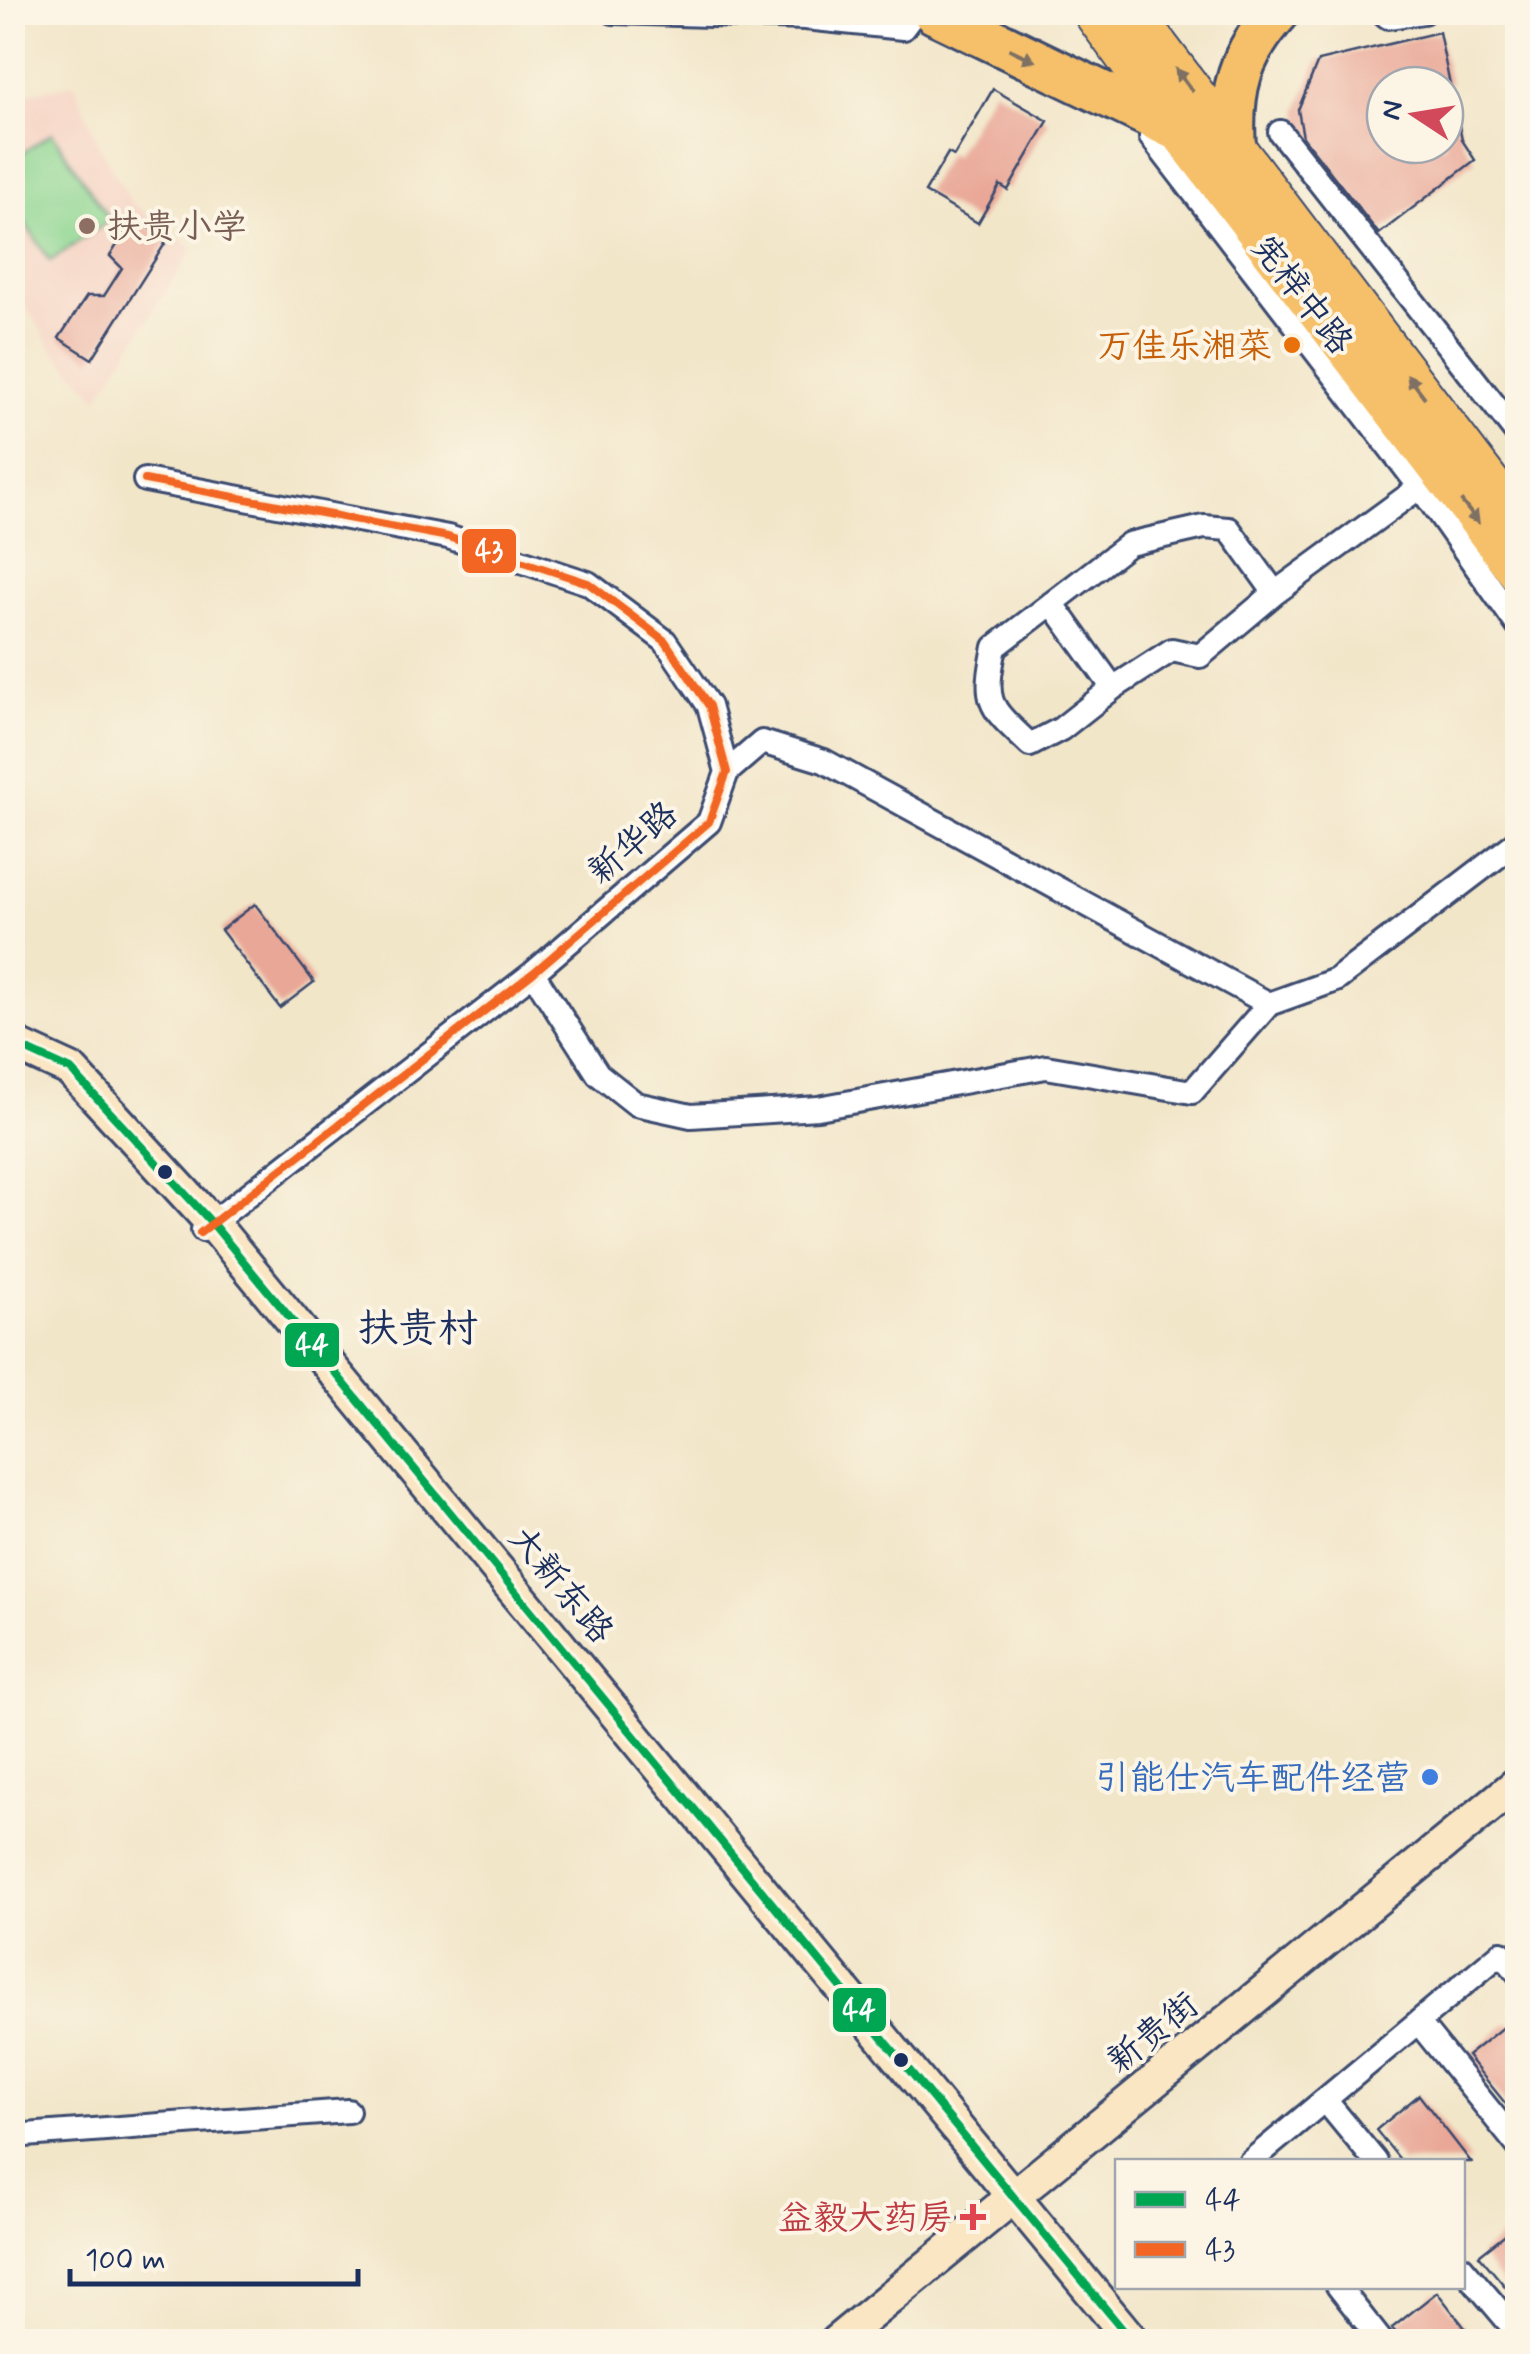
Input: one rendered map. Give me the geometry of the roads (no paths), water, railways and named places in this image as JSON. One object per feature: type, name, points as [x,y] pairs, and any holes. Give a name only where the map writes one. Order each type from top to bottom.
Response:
[{"type":"highway","points":[[934,12],[1164,133]]},
{"type":"highway","points":[[1234,147],[1231,111],[1236,85],[1252,45],[1278,12]]},
{"type":"main road","name":"宪梓中路","points":[[1092,12],[1164,133],[1518,574]]},
{"type":"main road","name":"宪梓中路","points":[[1134,12],[1518,519]]},
{"type":"street","points":[[613,12],[805,18],[903,28],[915,12]]},
{"type":"street","points":[[1382,12],[1388,17],[1422,12]]},
{"type":"street","points":[[1280,132],[1518,435]]},
{"type":"street","points":[[1164,133],[1518,626]]},
{"type":"street","points":[[145,480],[448,537],[588,584],[665,641],[709,706],[727,772],[762,742],[824,761],[1269,1004]]},
{"type":"street","points":[[1275,593],[1229,529],[1204,527],[1129,544],[996,647],[987,686],[994,711],[1030,745],[1062,729],[1172,650],[1200,656],[1275,593],[1420,487]]},
{"type":"street","points":[[1052,603],[1114,688]]},
{"type":"street","name":"新华路","points":[[206,1228],[533,974],[709,822],[727,772]]},
{"type":"street","points":[[533,974],[598,1074],[636,1104],[691,1116],[818,1108],[1046,1067],[1192,1092],[1269,1004],[1336,980],[1518,841]]},
{"type":"street","name":"大新东路","points":[[12,1042],[72,1070],[1013,2206]]},
{"type":"street","name":"大新东路","points":[[12,1060],[60,1081],[206,1228]]},
{"type":"street","name":"新贵街","points":[[861,2342],[1013,2206],[1518,1783]]},
{"type":"street","name":"新贵街","points":[[836,2342],[1518,1806]]},
{"type":"street","points":[[1254,2159],[1500,1953],[1518,1974]]},
{"type":"street","points":[[1418,2022],[1518,2146]]},
{"type":"street","points":[[1325,2100],[1374,2159]]},
{"type":"street","points":[[12,2136],[348,2110]]},
{"type":"street","points":[[1013,2206],[1112,2342]]},
{"type":"street","points":[[1013,2206],[1133,2342]]},
{"type":"street","points":[[1465,2270],[1518,2333]]},
{"type":"street","points":[[1340,2289],[1382,2342]]},
{"type":"place","name":"扶贵小学","points":[[87,226]]},
{"type":"place","name":"万佳乐湘菜","points":[[1292,345]]},
{"type":"place","name":"引能仕汽车配件经营","points":[[1430,1777]]},
{"type":"place","name":"益毅大药房","points":[[973,2217]]},
{"type":"district","name":"扶贵村","points":[[418,1327]]}]
